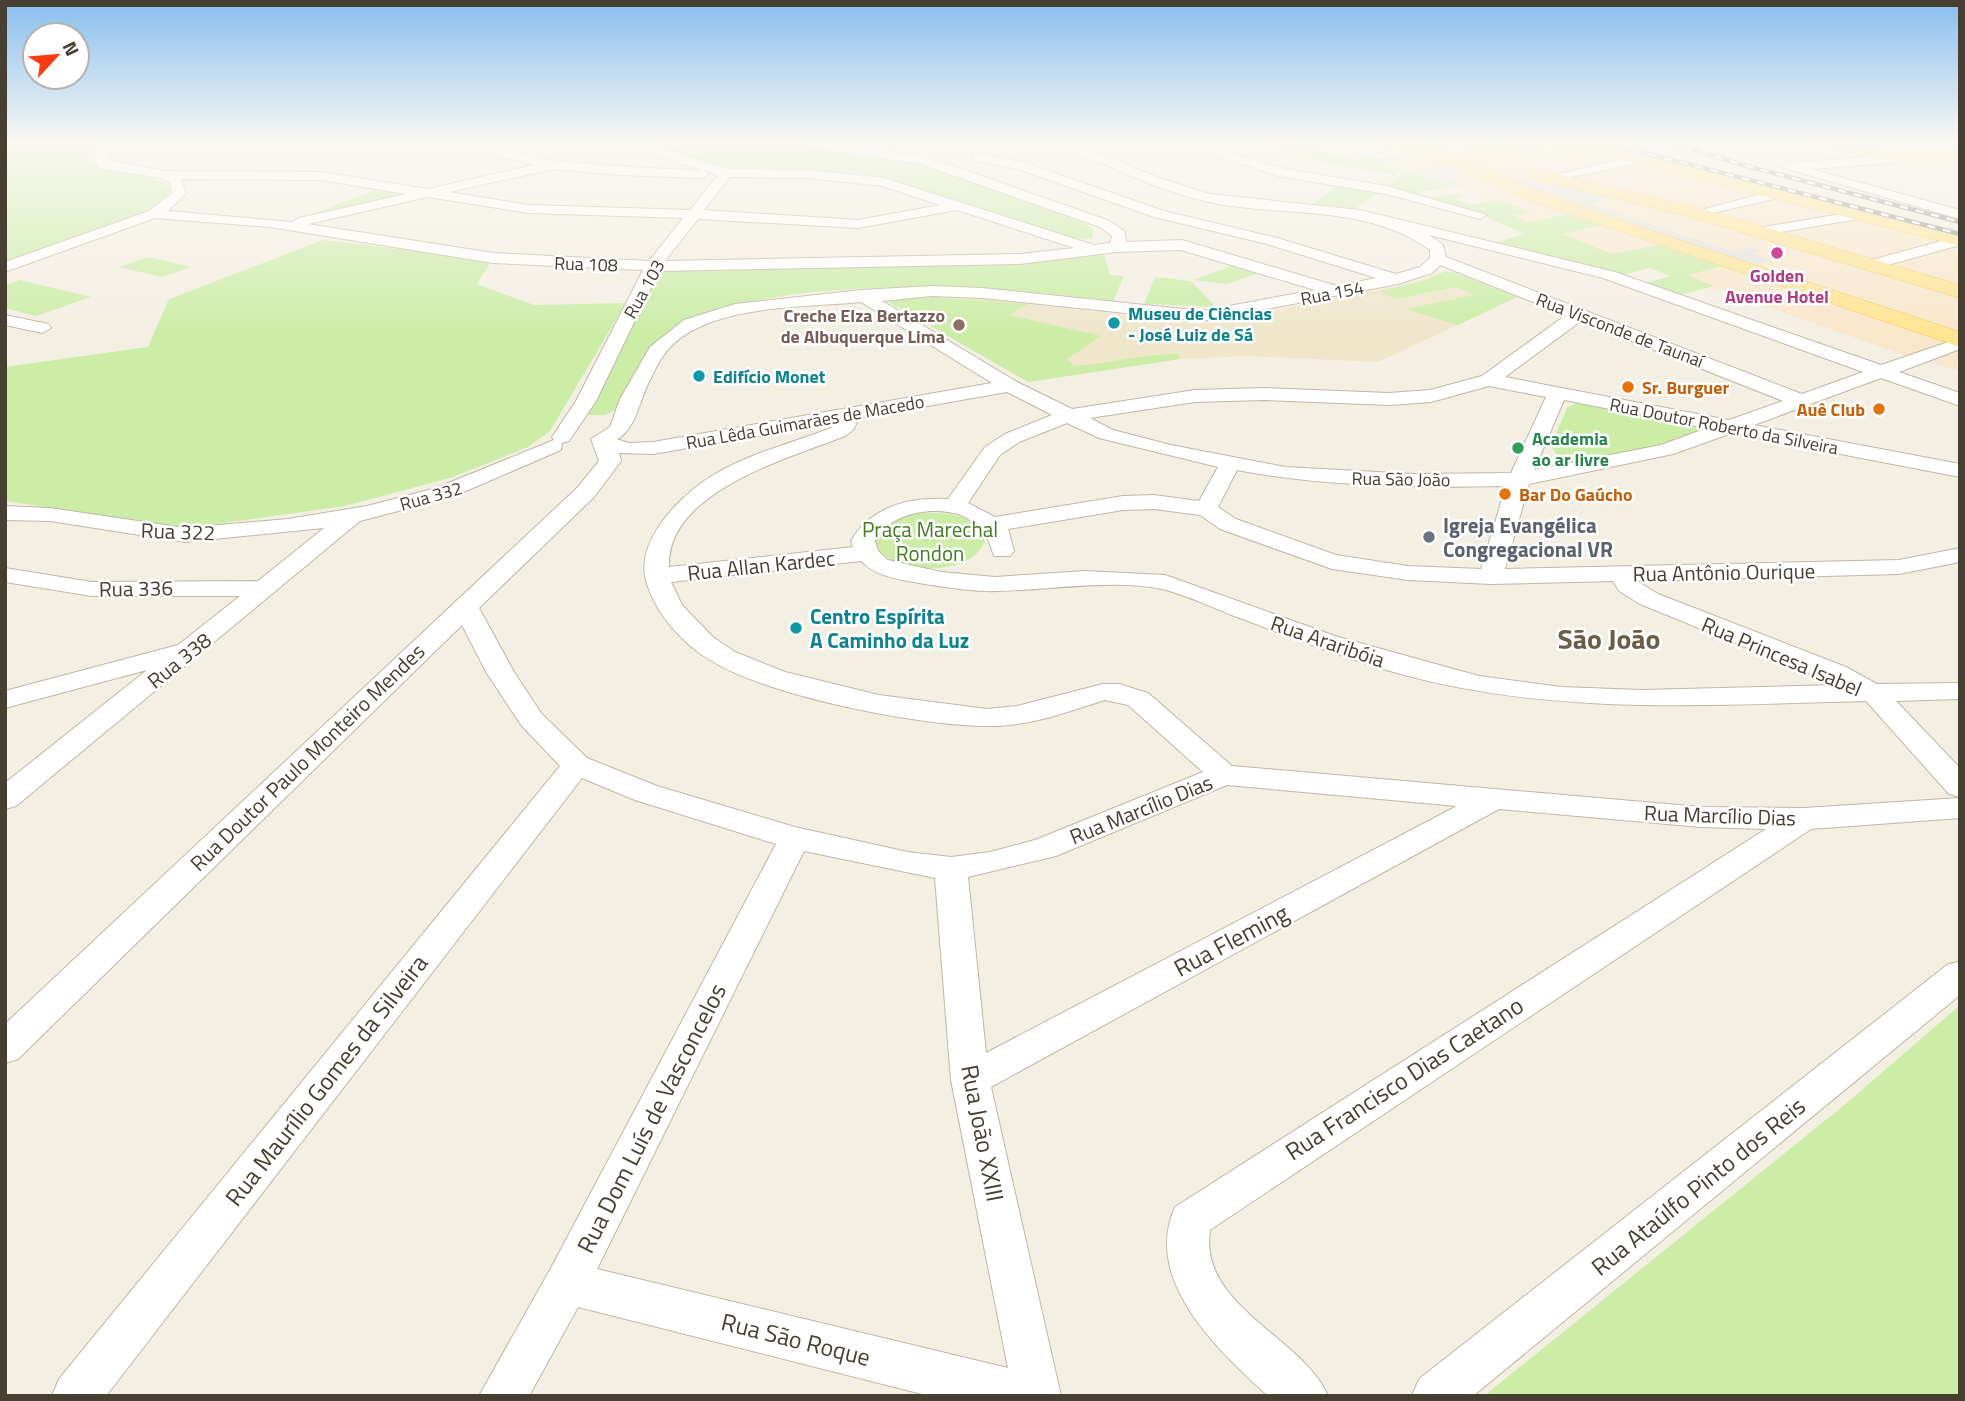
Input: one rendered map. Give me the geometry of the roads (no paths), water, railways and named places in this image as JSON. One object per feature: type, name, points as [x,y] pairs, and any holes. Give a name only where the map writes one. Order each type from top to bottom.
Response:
[{"type":"main road","points":[[1566,207],[1960,342]]},
{"type":"main road","points":[[1673,207],[1960,292]]},
{"type":"main road","points":[[1829,207],[1960,240]]},
{"type":"street","points":[[5,267],[154,214],[164,207]]},
{"type":"street","points":[[277,224],[321,207]]},
{"type":"street","points":[[277,224],[362,207]]},
{"type":"street","points":[[518,207],[694,213],[869,235],[952,207]]},
{"type":"street","name":"Rua 103","points":[[582,439],[653,266],[698,207]]},
{"type":"street","points":[[960,207],[1053,238],[1100,250]]},
{"type":"street","points":[[1059,207],[1105,224],[1120,235],[1117,247]]},
{"type":"street","points":[[1140,207],[1272,241],[1398,279]]},
{"type":"street","points":[[1275,207],[1399,224],[1485,242],[1621,278],[1960,400]]},
{"type":"street","points":[[1449,207],[1480,215]]},
{"type":"street","points":[[1696,213],[1720,207]]},
{"type":"street","points":[[1931,207],[1960,215]]},
{"type":"street","name":"Rua 108","points":[[154,214],[277,224],[522,261],[653,266],[1020,259],[1117,247],[1166,245],[1204,249],[1339,292]]},
{"type":"street","points":[[1758,232],[1859,215]]},
{"type":"street","points":[[1399,224],[1419,232],[1438,253]]},
{"type":"street","points":[[869,235],[900,263]]},
{"type":"street","points":[[1020,259],[1053,238]]},
{"type":"street","points":[[1870,265],[1960,240]]},
{"type":"street","name":"Rua 154","points":[[582,439],[614,434],[625,421],[630,399],[656,351],[690,324],[735,309],[918,291],[975,292],[1196,316],[1244,310],[1398,279],[1426,270],[1438,253],[1454,241],[1485,242]]},
{"type":"street","name":"Rua Visconde de Taunaí","points":[[1438,253],[1579,314],[1802,401]]},
{"type":"street","name":"Rua São João","points":[[861,295],[1010,386],[1066,416],[1132,442],[1230,464],[1331,478],[1414,481],[1518,479],[1666,450],[1960,342]]},
{"type":"street","points":[[954,506],[992,451],[1012,438],[1066,416],[1195,396],[1264,394],[1389,399],[1431,396],[1489,380],[1579,314]]},
{"type":"street","points":[[5,320],[41,328]]},
{"type":"street","name":"Rua Doutor Roberto da Silveira","points":[[1489,380],[1960,471]]},
{"type":"street","name":"Rua Lêda Guimarães de Macedo","points":[[582,439],[642,450],[1010,386]]},
{"type":"street","points":[[1491,578],[1518,479],[1557,395]]},
{"type":"street","points":[[850,414],[846,426],[838,432],[719,481],[694,500],[663,537],[654,557],[655,576],[667,607],[696,636],[725,657],[777,677],[858,701],[1005,717],[1103,692],[1119,692],[1138,699],[1224,775]]},
{"type":"street","name":"Rua Doutor Paulo Monteiro Mendes","points":[[5,1048],[586,492],[608,467],[582,439]]},
{"type":"street","name":"Rua 332","points":[[351,518],[439,495],[510,470],[582,439]]},
{"type":"street","points":[[991,525],[1123,503],[1180,503],[1206,509],[1230,464]]},
{"type":"street","points":[[867,553],[863,541],[867,529],[884,517],[911,509],[954,506],[972,512],[991,525],[999,533],[1002,551]]},
{"type":"street","name":"Rua Antônio Ourique","points":[[1206,509],[1228,524],[1332,562],[1408,573],[1491,578],[1899,568],[1960,555]]},
{"type":"street","name":"Rua 322","points":[[5,513],[44,513],[116,527],[187,535],[351,518]]},
{"type":"street","name":"Rua 338","points":[[5,799],[351,518]]},
{"type":"street","name":"Rua Allan Kardec","points":[[655,576],[867,553]]},
{"type":"street","name":"Rua Araribóia","points":[[867,553],[879,565],[898,572],[981,583],[1109,578],[1165,582],[1329,643],[1407,667],[1479,684],[1561,695],[1642,698],[1960,691]]},
{"type":"street","name":"Rua Princesa Isabel","points":[[1620,574],[1628,586],[1659,603],[1836,673],[1874,694],[1960,787]]},
{"type":"street","name":"Rua 336","points":[[5,575],[92,589],[267,588]]},
{"type":"street","name":"Rua Marcílio Dias","points":[[465,605],[500,672],[531,719],[576,765],[646,793],[795,838],[908,863],[951,868],[990,863],[1045,848],[1224,775],[1700,817],[1804,818],[1960,808]]},
{"type":"street","points":[[5,700],[192,649]]},
{"type":"street","name":"Rua Maurílio Gomes da Silveira","points":[[76,1396],[576,765]]},
{"type":"street","name":"Rua Fleming","points":[[970,1080],[1492,800]]},
{"type":"street","name":"Rua Francisco Dias Caetano","points":[[1304,1396],[1233,1332],[1200,1282],[1187,1252],[1190,1221],[1204,1209],[1804,818]]},
{"type":"street","name":"Rua Dom Luís de Vasconcelos","points":[[503,1396],[567,1283],[795,838]]},
{"type":"street","name":"Rua João XXIII","points":[[951,868],[970,1080],[1037,1396]]},
{"type":"street","name":"Rua Ataúlfo Pinto dos Reis","points":[[1436,1396],[1960,975]]},
{"type":"street","name":"Rua São Roque","points":[[567,1283],[1025,1396]]},
{"type":"railway","points":[[1856,207],[1960,234]]},
{"type":"railway","points":[[1904,207],[1960,222]]},
{"type":"place","name":"Golden Avenue Hotel","points":[[1777,253]]},
{"type":"place","name":"Museu de Ciências - José Luiz de Sá","points":[[1114,323]]},
{"type":"place","name":"Creche Elza Bertazzo de Albuquerque Lima","points":[[959,325]]},
{"type":"place","name":"Edifício Monet","points":[[699,376]]},
{"type":"place","name":"Sr. Burguer","points":[[1628,387]]},
{"type":"place","name":"Auê Club","points":[[1879,409]]},
{"type":"place","name":"Academia ao ar livre","points":[[1518,448]]},
{"type":"place","name":"Bar Do Gaúcho","points":[[1505,494]]},
{"type":"place","name":"Igreja Evangélica Congregacional VR","points":[[1429,537]]},
{"type":"place","name":"Centro Espírita A Caminho da Luz","points":[[796,628]]},
{"type":"district","name":"São João","points":[[1609,638]]},
{"type":"park label","name":"Praça Marechal Rondon","points":[[930,541]]}]
